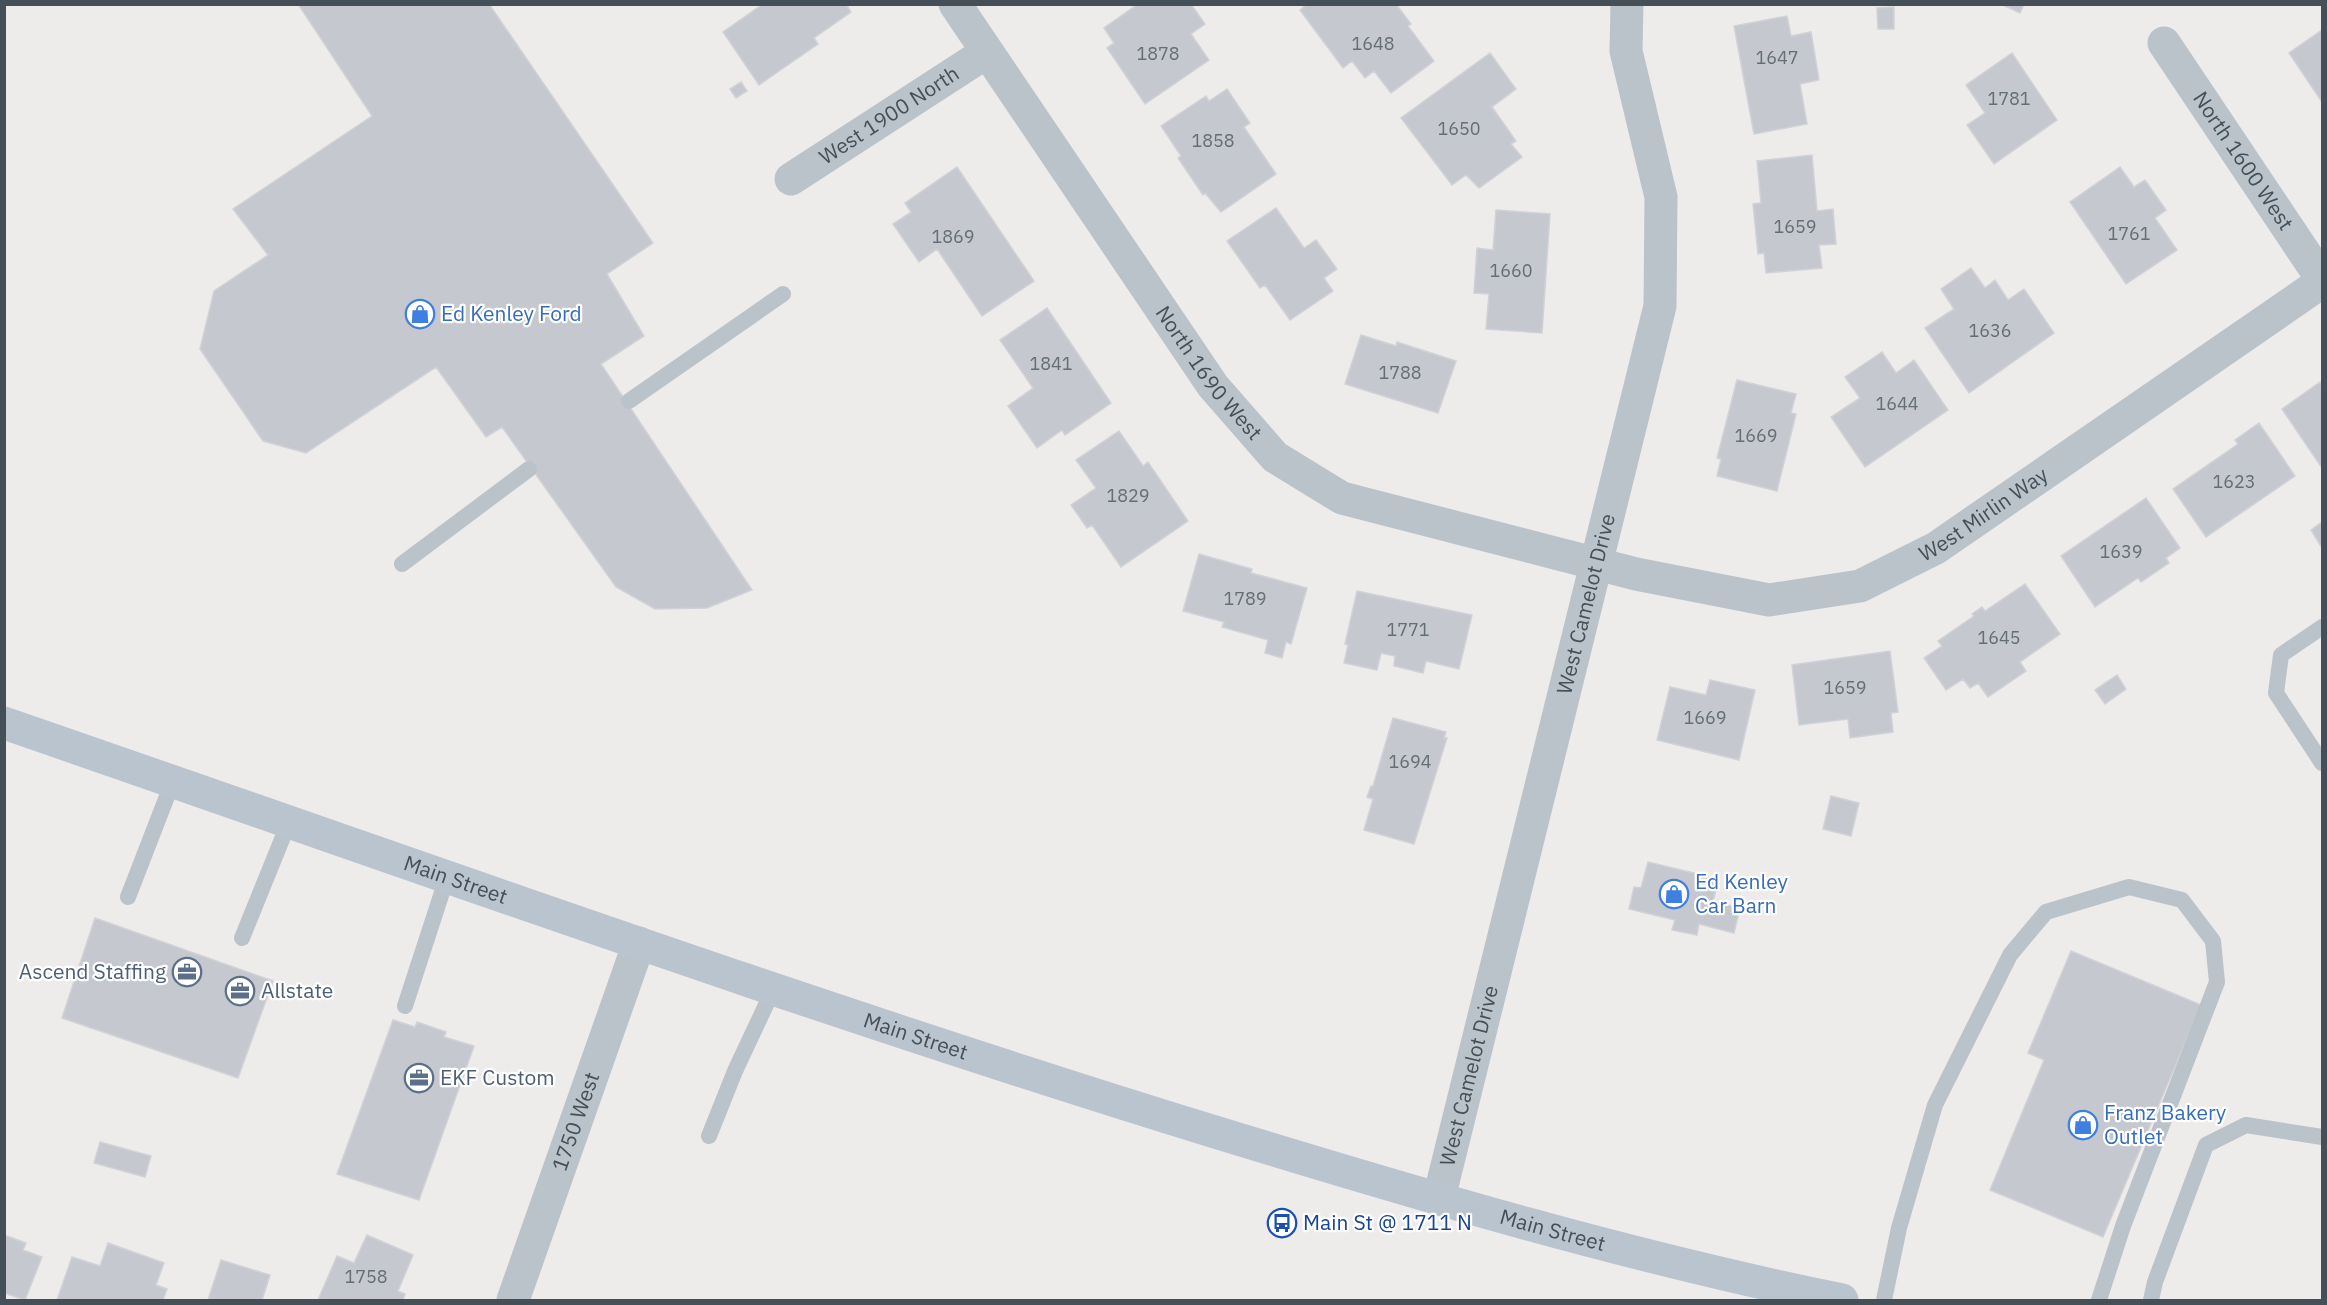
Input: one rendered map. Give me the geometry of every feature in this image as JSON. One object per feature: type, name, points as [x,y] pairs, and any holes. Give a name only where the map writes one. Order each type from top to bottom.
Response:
[{"type":"main road","name":"Main Street","points":[[4,723],[773,990],[1073,1089],[1439,1198],[1769,1286],[1842,1300]]},
{"type":"street","name":"North 1690 West","points":[[955,4],[1213,386],[1275,457],[1342,498],[1598,564]]},
{"type":"street","name":"West Camelot Drive","points":[[1439,1198],[1598,564],[1660,306],[1661,197],[1626,51],[1627,4]]},
{"type":"street","name":"North 1600 West","points":[[2164,43],[2322,281]]},
{"type":"street","name":"West 1900 North","points":[[791,178],[987,52]]},
{"type":"street","name":"West Mirlin Way","points":[[1598,564],[1769,600],[1860,586],[1936,548],[2322,281]]},
{"type":"street","name":"1750 West","points":[[513,1300],[639,942]]},
{"type":"lane","points":[[629,401],[783,294]]},
{"type":"lane","points":[[402,564],[529,469]]},
{"type":"lane","points":[[2322,627],[2281,655],[2276,693],[2322,763]]},
{"type":"lane","points":[[128,897],[173,781]]},
{"type":"lane","points":[[242,938],[289,822]]},
{"type":"lane","points":[[405,1006],[447,877]]},
{"type":"lane","points":[[1884,1300],[1899,1228],[1935,1105],[2010,955],[2046,912],[2129,887],[2182,900],[2213,941],[2217,982],[2123,1226],[2099,1300]]},
{"type":"lane","points":[[708,1136],[773,990]]},
{"type":"lane","points":[[2151,1300],[2155,1282],[2206,1145],[2246,1125],[2322,1137]]},
{"type":"building","name":"Ed Kenley Ford","points":[[298,4],[489,4],[653,243],[607,274],[644,336],[601,364],[752,590],[707,608],[655,609],[616,587],[502,427],[486,437],[436,367],[306,453],[263,441],[200,349],[214,291],[268,255],[233,209],[372,116]]},
{"type":"building","points":[[763,4],[846,4],[851,12],[814,38],[818,44],[759,85],[723,32]]},
{"type":"building","points":[[1138,4],[1191,4],[1205,24],[1191,34],[1209,60],[1145,104],[1107,48],[1114,43],[1104,28]]},
{"type":"building","points":[[1307,4],[1396,4],[1411,24],[1408,26],[1434,61],[1391,93],[1374,71],[1365,78],[1352,61],[1343,68],[1300,10]]},
{"type":"building","points":[[2001,4],[2024,4],[2020,13]]},
{"type":"building","points":[[1894,7],[1894,29],[1878,29],[1877,8]]},
{"type":"building","points":[[1787,16],[1791,36],[1811,32],[1819,80],[1800,84],[1807,124],[1754,134],[1734,26]]},
{"type":"building","points":[[2322,30],[2322,102],[2289,53]]},
{"type":"building","points":[[1490,53],[1516,89],[1492,107],[1516,141],[1511,144],[1522,157],[1479,188],[1466,175],[1452,185],[1401,118]]},
{"type":"building","points":[[2012,53],[2057,120],[1994,164],[1967,125],[1985,113],[1966,85]]},
{"type":"building","points":[[741,82],[747,91],[736,98],[730,89]]},
{"type":"building","points":[[1227,89],[1250,123],[1244,127],[1276,174],[1221,212],[1205,193],[1203,195],[1178,158],[1181,156],[1161,126],[1206,96],[1209,101]]},
{"type":"building","points":[[1812,155],[1817,211],[1833,209],[1836,244],[1819,245],[1822,268],[1766,273],[1764,253],[1758,254],[1753,204],[1761,203],[1757,161]]},
{"type":"building","points":[[957,167],[1034,281],[982,316],[937,249],[919,262],[893,224],[911,212],[905,203]]},
{"type":"building","points":[[2120,167],[2134,187],[2145,180],[2166,210],[2155,218],[2177,250],[2126,284],[2070,202]]},
{"type":"building","points":[[1276,208],[1304,248],[1316,240],[1337,269],[1324,278],[1333,291],[1290,320],[1265,285],[1260,288],[1227,241]]},
{"type":"building","points":[[1496,210],[1550,214],[1542,333],[1486,329],[1489,294],[1474,293],[1477,248],[1493,250]]},
{"type":"building","points":[[1971,268],[1985,288],[1995,280],[2008,300],[2024,289],[2054,333],[1969,393],[1925,328],[1954,309],[1941,289]]},
{"type":"building","points":[[1047,308],[1111,403],[1065,435],[1062,430],[1037,448],[1008,406],[1033,388],[1000,340]]},
{"type":"building","points":[[1361,335],[1396,346],[1397,342],[1456,361],[1438,413],[1345,384]]},
{"type":"building","points":[[1882,352],[1896,373],[1914,360],[1948,410],[1865,467],[1831,417],[1860,398],[1845,377]]},
{"type":"building","points":[[1737,380],[1796,394],[1791,413],[1796,414],[1777,491],[1717,476],[1721,459],[1717,458]]},
{"type":"building","points":[[2320,382],[2322,386],[2322,468],[2282,409]]},
{"type":"building","points":[[2259,423],[2295,476],[2206,537],[2173,489],[2238,444],[2235,440]]},
{"type":"building","points":[[1119,431],[1143,466],[1148,462],[1188,521],[1121,567],[1092,525],[1087,528],[1071,505],[1096,488],[1076,460]]},
{"type":"building","points":[[2146,498],[2180,548],[2166,558],[2169,563],[2141,582],[2138,578],[2095,607],[2061,556]]},
{"type":"building","points":[[2322,522],[2322,548],[2311,530]]},
{"type":"building","points":[[1199,554],[1252,569],[1251,573],[1307,588],[1291,644],[1286,642],[1282,658],[1265,653],[1268,640],[1222,627],[1224,622],[1183,611]]},
{"type":"building","points":[[2025,584],[2060,634],[2020,662],[2026,671],[1988,697],[1978,683],[1970,688],[1963,679],[1946,690],[1924,658],[1942,646],[1938,641],[1974,616],[1972,614],[1982,607],[1985,611]]},
{"type":"building","points":[[1357,591],[1472,615],[1459,669],[1426,661],[1423,673],[1394,666],[1395,656],[1381,653],[1377,670],[1344,663],[1348,645],[1345,644]]},
{"type":"building","points":[[1890,651],[1898,712],[1891,713],[1893,732],[1850,738],[1848,719],[1799,725],[1792,665]]},
{"type":"building","points":[[2117,675],[2126,689],[2105,704],[2095,690]]},
{"type":"building","points":[[1710,680],[1755,690],[1739,760],[1657,740],[1670,687],[1706,695]]},
{"type":"building","points":[[1393,718],[1446,732],[1444,738],[1447,738],[1414,844],[1364,830],[1373,799],[1367,797],[1373,786]]},
{"type":"building","points":[[1831,796],[1859,803],[1851,836],[1823,829]]},
{"type":"building","name":"Ed Kenley Car Barn","points":[[1648,862],[1719,879],[1713,901],[1740,908],[1734,933],[1699,924],[1697,935],[1672,930],[1675,920],[1629,909],[1634,887],[1641,888]]},
{"type":"building","points":[[95,918],[273,981],[238,1078],[62,1018]]},
{"type":"building","name":"Franz Bakery Outlet","points":[[2071,951],[2201,1005],[2103,1237],[1990,1190],[2044,1060],[2028,1053]]},
{"type":"building","points":[[393,1020],[415,1027],[417,1022],[446,1032],[444,1037],[474,1046],[419,1200],[337,1174]]},
{"type":"building","points":[[100,1142],[151,1156],[145,1177],[94,1163]]},
{"type":"building","points":[[4,1235],[26,1243],[23,1250],[42,1257],[25,1300],[4,1293]]},
{"type":"building","points":[[367,1235],[413,1255],[398,1291],[405,1294],[403,1300],[318,1300],[337,1256],[354,1263]]},
{"type":"building","points":[[108,1243],[164,1263],[156,1285],[167,1289],[163,1300],[57,1300],[72,1257],[100,1266]]},
{"type":"building","points":[[221,1260],[270,1275],[262,1300],[208,1300]]},
{"type":"place","name":"Ed Kenley Ford","points":[[420,314]]},
{"type":"place","name":"Ed Kenley Car Barn","points":[[1674,894]]},
{"type":"place","name":"Ascend Staffing","points":[[187,972]]},
{"type":"place","name":"Allstate","points":[[240,991]]},
{"type":"place","name":"EKF Custom","points":[[419,1078]]},
{"type":"place","name":"Franz Bakery Outlet","points":[[2083,1125]]},
{"type":"place","name":"Main St @ 1711 N","points":[[1282,1223]]}]
